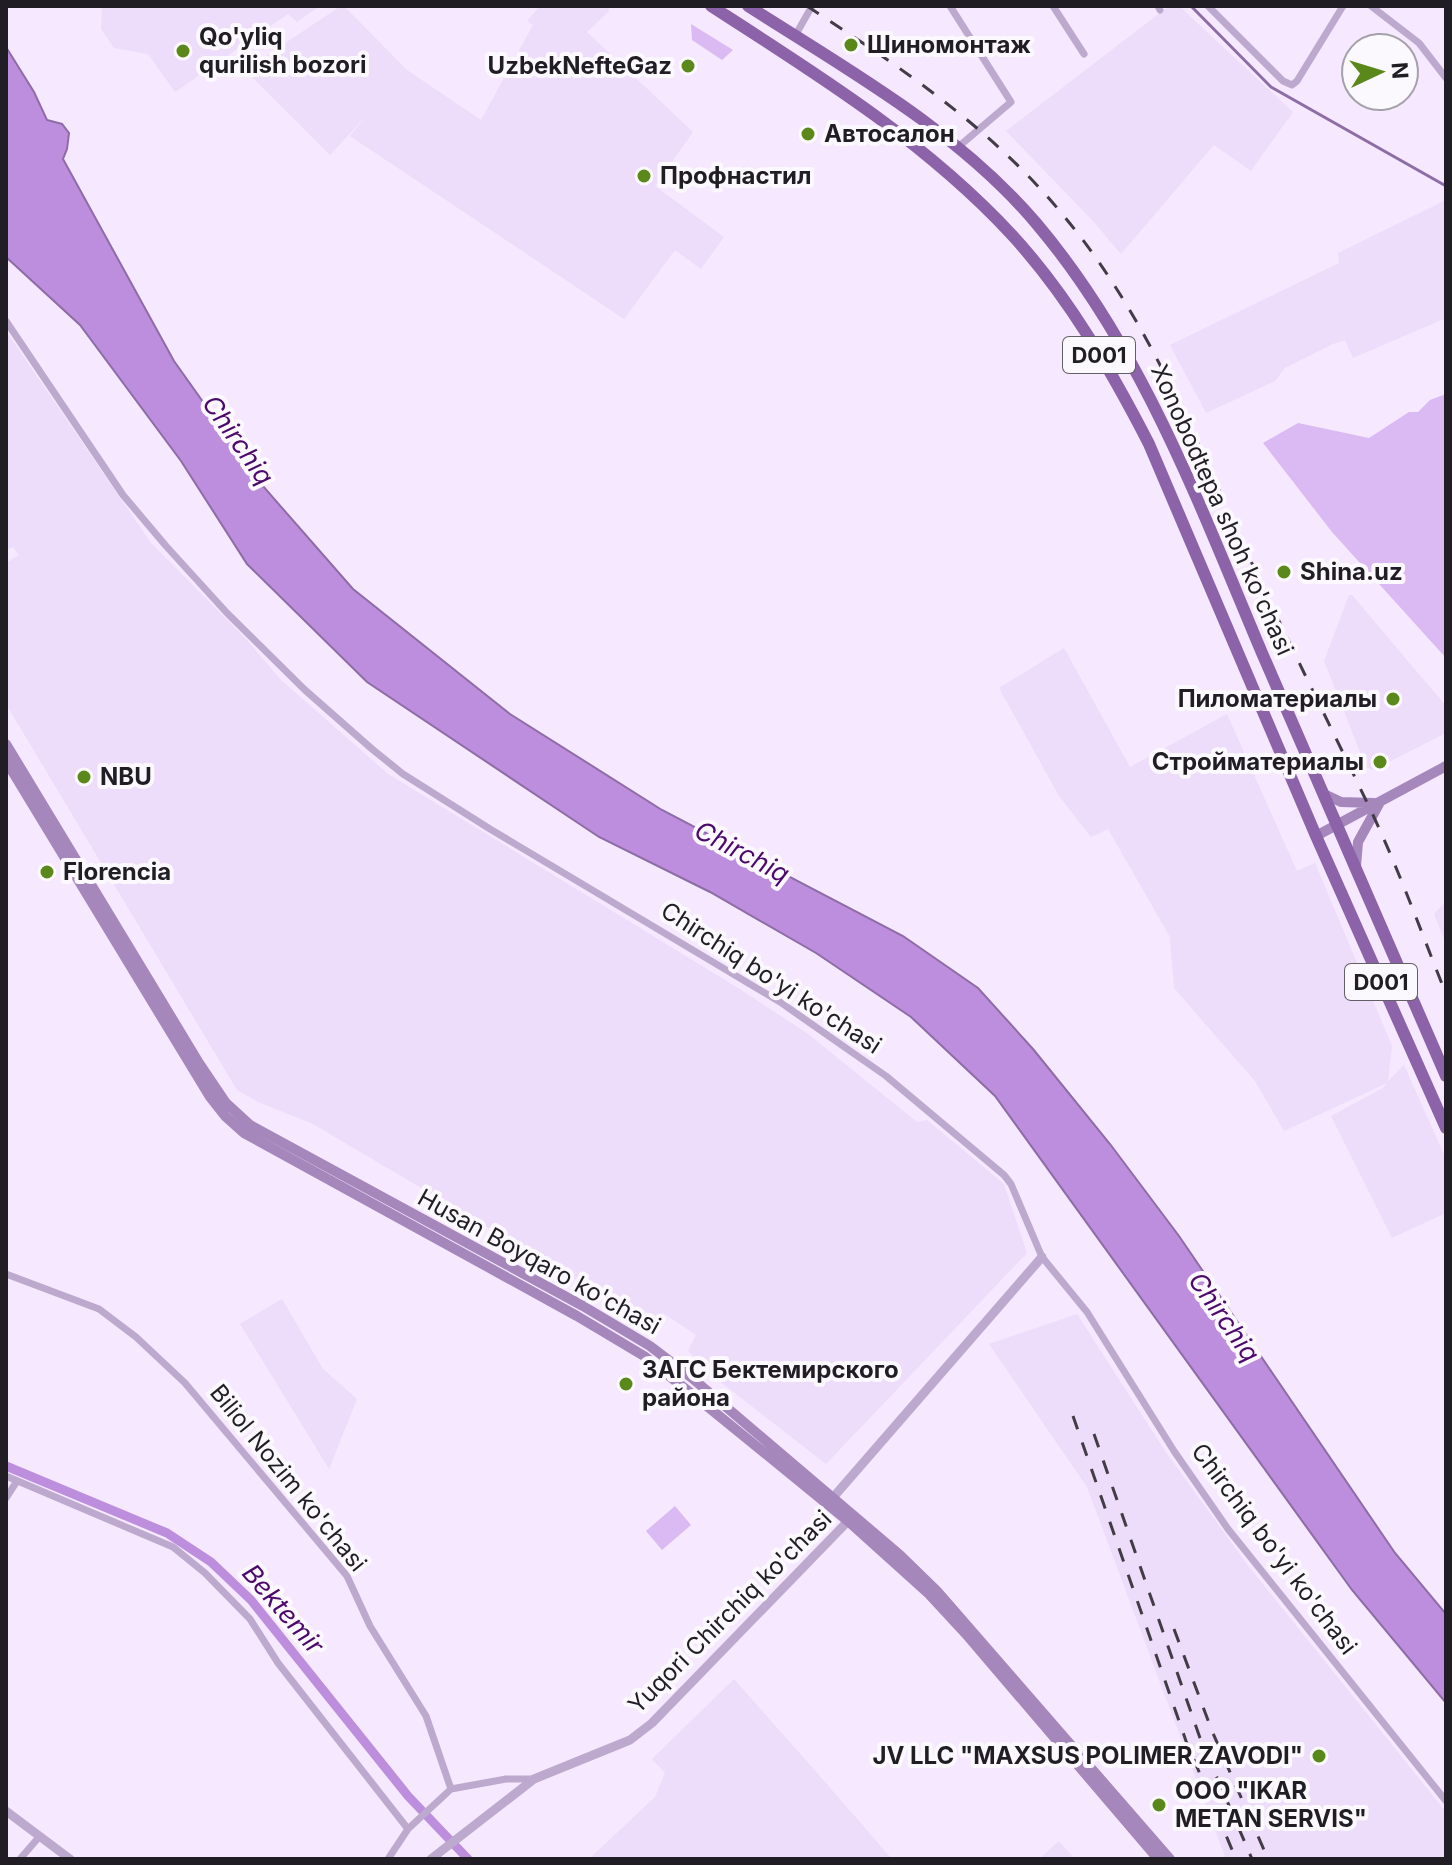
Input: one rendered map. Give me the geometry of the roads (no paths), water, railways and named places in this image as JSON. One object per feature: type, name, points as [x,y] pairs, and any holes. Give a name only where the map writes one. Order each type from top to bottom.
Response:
[{"type":"highway","name":"Xonobodtepa shoh ko'chasi","points":[[711,6],[817,76],[936,161],[997,219],[1029,255],[1072,313],[1122,392],[1149,444],[1316,836],[1446,1128]]},
{"type":"highway","name":"Xonobodtepa shoh ko'chasi","points":[[748,6],[866,82],[953,145],[1011,196],[1060,253],[1128,352],[1209,526],[1446,1076]]},
{"type":"highway","points":[[936,161],[953,145]]},
{"type":"highway","points":[[1122,392],[1141,381]]},
{"type":"main road","name":"Husan Boyqaro ko'chasi","points":[[6,744],[205,1073],[232,1110],[250,1125],[580,1311]]},
{"type":"main road","name":"Husan Boyqaro ko'chasi","points":[[6,761],[210,1097],[225,1116],[244,1133],[650,1346],[692,1378],[851,1518],[969,1631],[1170,1859]]},
{"type":"main road","points":[[1316,836],[1446,766]]},
{"type":"main road","points":[[1324,794],[1353,804],[1380,803]]},
{"type":"main road","points":[[1356,867],[1358,842],[1380,803]]},
{"type":"main road","name":"Husan Boyqaro ko'chasi","points":[[969,1631],[1158,1859]]},
{"type":"street","points":[[795,36],[812,6]]},
{"type":"street","points":[[950,6],[1011,102],[953,145]]},
{"type":"street","points":[[1053,6],[1084,54]]},
{"type":"street","points":[[1208,6],[1283,81],[1292,85],[1343,6]]},
{"type":"street","points":[[1371,6],[1419,43],[1446,78]]},
{"type":"street","name":"Chirchiq bo'yi ko'chasi","points":[[6,321],[123,495],[198,583],[305,690],[403,774],[780,1002],[886,1076],[1004,1175],[1011,1184],[1042,1257],[1087,1312],[1174,1451],[1228,1529],[1446,1801]]},
{"type":"street","name":"Yuqori Chirchiq ko'chasi","points":[[830,1500],[1042,1257]]},
{"type":"street","name":"Biliol Nozim ko'chasi","points":[[6,1274],[99,1309],[136,1337],[185,1383],[347,1576],[370,1626],[426,1716],[451,1789]]},
{"type":"street","points":[[6,1476],[173,1547],[213,1580],[250,1619],[278,1663],[408,1829]]},
{"type":"street","points":[[6,1498],[17,1481]]},
{"type":"street","name":"Yuqori Chirchiq ko'chasi","points":[[431,1859],[534,1779],[630,1740],[652,1723],[851,1518]]},
{"type":"street","points":[[388,1859],[408,1829],[451,1789],[506,1779],[534,1779]]},
{"type":"street","points":[[6,1811],[70,1859]]},
{"type":"street","points":[[20,1859],[39,1837]]},
{"type":"water","name":"Chirchiq","points":[[6,47],[47,120],[62,124],[69,133],[63,159],[174,361],[262,485],[353,589],[510,714],[662,810],[903,936],[978,988],[1033,1049],[1179,1236],[1395,1553],[1446,1614],[1446,1703],[1352,1590],[995,1096],[911,1017],[816,953],[710,892],[599,837],[367,682],[247,564],[181,461],[80,325],[6,257]]},
{"type":"waterway","points":[[1191,6],[1271,87],[1446,186]]},
{"type":"waterway","name":"Bektemir","points":[[6,1466],[167,1533],[211,1562],[251,1600],[408,1796],[468,1859]]},
{"type":"railway","points":[[807,6],[910,76],[1006,154],[1063,215],[1122,297],[1193,431],[1269,601],[1373,815],[1446,994]]},
{"type":"railway","points":[[1073,1416],[1186,1741],[1236,1859]]},
{"type":"railway","points":[[1094,1434],[1200,1738],[1252,1859]]},
{"type":"railway","points":[[1174,1629],[1212,1731],[1268,1859]]},
{"type":"place","name":"Шиномонтаж","points":[[851,45]]},
{"type":"place","name":"Qo'yliq qurilish bozori","points":[[183,51]]},
{"type":"place","name":"UzbekNefteGaz","points":[[688,66]]},
{"type":"place","name":"Автосалон","points":[[808,134]]},
{"type":"place","name":"Профнастил","points":[[644,176]]},
{"type":"place","name":"Shina.uz","points":[[1284,572]]},
{"type":"place","name":"Пиломатериалы","points":[[1393,699]]},
{"type":"place","name":"Стройматериалы","points":[[1380,762]]},
{"type":"place","name":"NBU","points":[[84,777]]},
{"type":"place","name":"Florencia","points":[[47,872]]},
{"type":"place","name":"ЗАГС Бектемирского района","points":[[626,1384]]},
{"type":"place","name":"JV LLC \"MAXSUS POLIMER ZAVODI\"","points":[[1319,1756]]},
{"type":"place","name":"OOO \"IKAR METAN SERVIS\"","points":[[1159,1805]]}]
